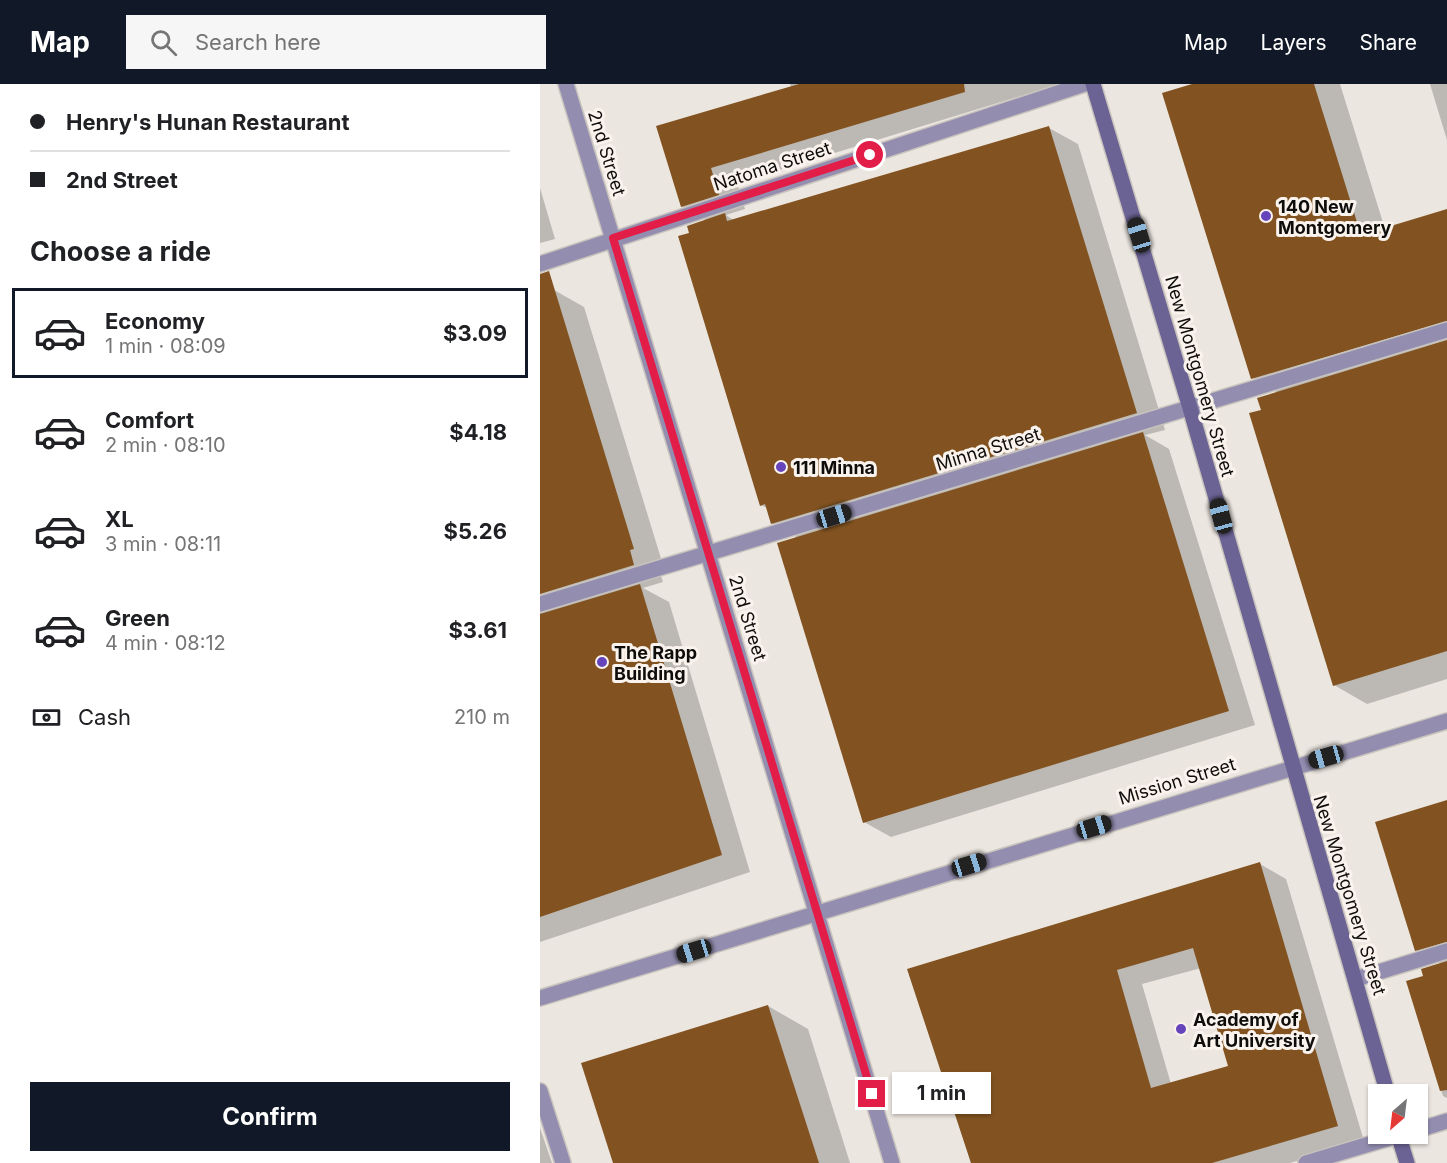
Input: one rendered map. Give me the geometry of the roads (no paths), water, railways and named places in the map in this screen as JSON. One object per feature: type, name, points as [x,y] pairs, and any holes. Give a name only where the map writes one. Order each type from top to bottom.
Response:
[{"type":"main road","name":"New Montgomery Street","points":[[1093,84],[1191,408],[1291,766],[1356,979],[1385,1084]]},
{"type":"main road","points":[[1402,1144],[1407,1163]]},
{"type":"street","name":"2nd Street","points":[[566,84],[892,1163]]},
{"type":"street","name":"Natoma Street","points":[[540,264],[1085,84]]},
{"type":"street","name":"Minna Street","points":[[540,604],[1447,330]]},
{"type":"street","name":"Mission Street","points":[[540,998],[1291,766],[1447,721]]},
{"type":"street","points":[[1356,979],[1447,951]]},
{"type":"street","points":[[540,1091],[562,1163]]},
{"type":"street","points":[[1428,1127],[1447,1120]]},
{"type":"street","points":[[1306,1163],[1368,1144]]},
{"type":"place","name":"140 New Montgomery","points":[[1266,216]]},
{"type":"place","name":"111 Minna","points":[[781,467]]},
{"type":"place","name":"The Rapp Building","points":[[602,662]]},
{"type":"place","name":"Academy of Art University","points":[[1181,1029]]}]
